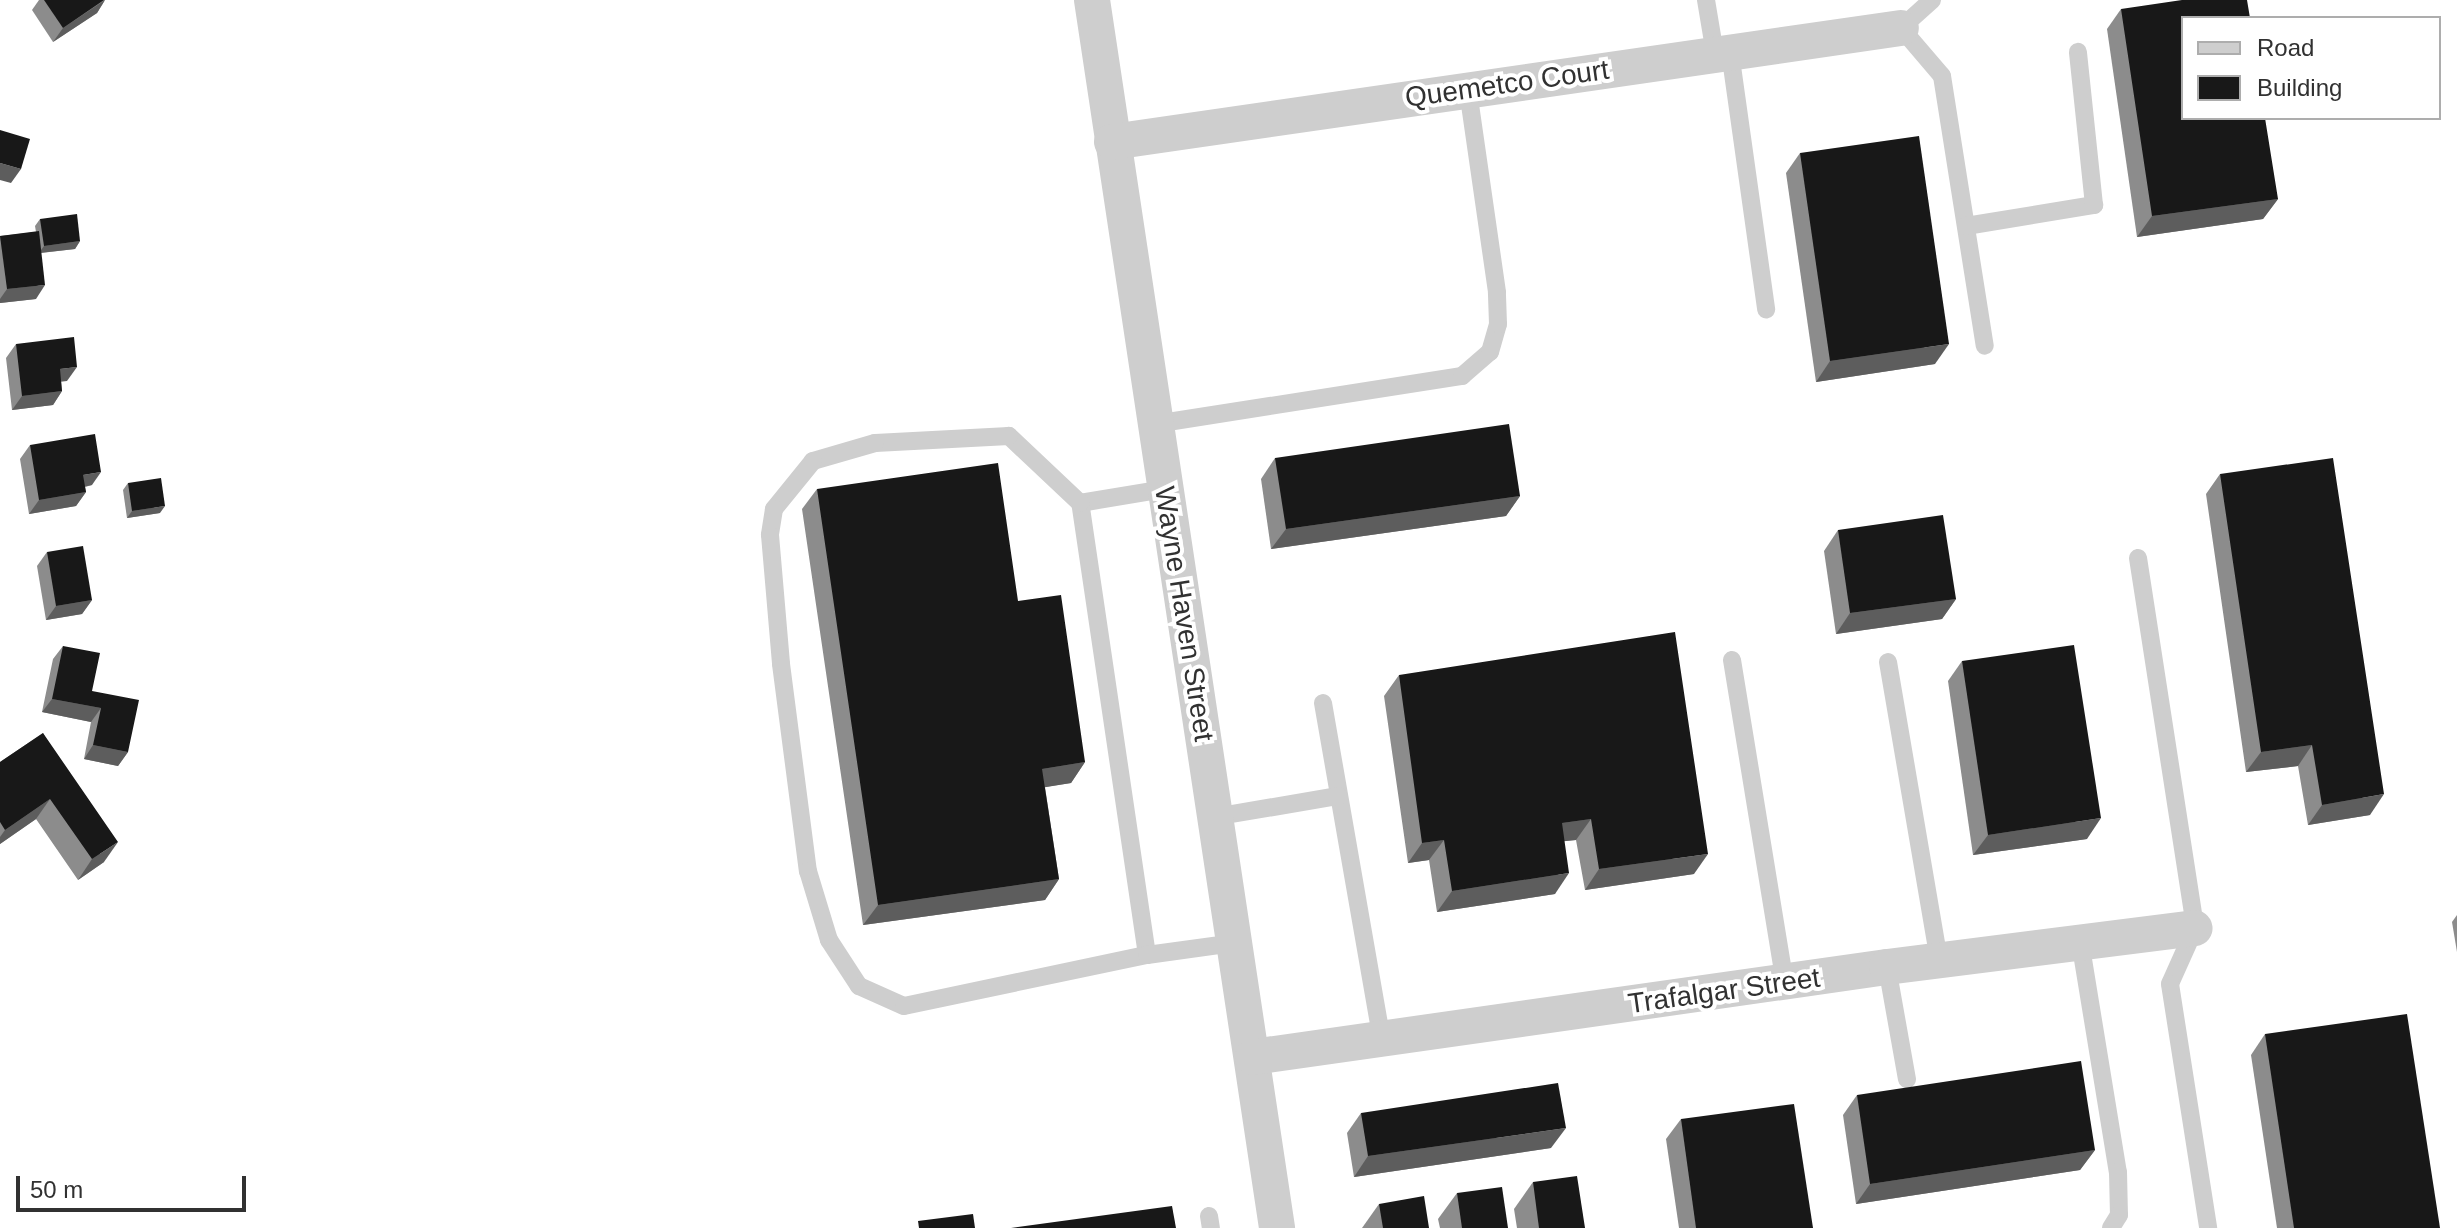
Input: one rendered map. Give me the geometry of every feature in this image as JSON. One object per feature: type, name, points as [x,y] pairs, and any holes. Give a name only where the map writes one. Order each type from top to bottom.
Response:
[{"type":"street","name":"Wayne Haven Street","points":[[1092,0],[1277,1228]]},
{"type":"street","name":"Quemetco Court","points":[[1112,142],[1901,28]]},
{"type":"street","name":"Trafalgar Street","points":[[1253,1057],[1887,967],[2195,928]]},
{"type":"lane","points":[[1706,0],[1722,53],[1766,309]]},
{"type":"lane","points":[[1932,0],[1901,28],[1942,76],[1985,346]]},
{"type":"lane","points":[[1966,226],[2094,205],[2078,52]]},
{"type":"lane","points":[[1155,424],[1462,376],[1490,352],[1498,324],[1497,292],[1468,90]]},
{"type":"lane","points":[[1147,955],[1080,503],[1009,436],[875,443],[813,461],[774,509],[770,535],[781,664],[808,871],[829,940],[859,986],[904,1006],[1147,955],[1233,943]]},
{"type":"lane","points":[[1080,503],[1165,489]]},
{"type":"lane","points":[[2138,558],[2195,928],[2170,984],[2208,1228]]},
{"type":"lane","points":[[1732,660],[1785,982]]},
{"type":"lane","points":[[1888,662],[1939,960]]},
{"type":"lane","points":[[1323,703],[1382,1040]]},
{"type":"lane","points":[[1214,817],[1338,796]]},
{"type":"lane","points":[[2080,941],[2118,1172],[2119,1215],[2111,1228]]},
{"type":"lane","points":[[1887,967],[1907,1079]]},
{"type":"building","points":[[44,0],[104,0],[63,28]]},
{"type":"building","points":[[2182,0],[2247,0],[2250,16],[2181,16],[2181,120],[2265,120],[2278,199],[2152,216],[2121,9]]},
{"type":"building","points":[[0,130],[30,139],[21,169],[0,163]]},
{"type":"building","points":[[1919,136],[1949,344],[1830,361],[1800,153]]},
{"type":"building","points":[[77,214],[80,241],[44,246],[40,219]]},
{"type":"building","points":[[39,231],[45,285],[7,289],[0,236]]},
{"type":"building","points":[[74,337],[77,367],[60,369],[62,391],[22,396],[16,344]]},
{"type":"building","points":[[1509,424],[1520,496],[1286,529],[1275,458]]},
{"type":"building","points":[[95,434],[101,472],[83,475],[86,492],[39,500],[30,445]]},
{"type":"building","points":[[2333,458],[2384,794],[2322,805],[2312,745],[2261,752],[2220,474]]},
{"type":"building","points":[[998,463],[1018,601],[1061,595],[1085,762],[1042,769],[1059,879],[878,905],[817,489]]},
{"type":"building","points":[[161,478],[165,506],[132,511],[128,483]]},
{"type":"building","points":[[1943,515],[1956,599],[1850,613],[1838,530]]},
{"type":"building","points":[[83,546],[92,600],[56,606],[47,552]]},
{"type":"building","points":[[1675,632],[1708,854],[1599,869],[1591,819],[1562,823],[1569,873],[1452,891],[1444,840],[1422,843],[1399,675]]},
{"type":"building","points":[[2074,645],[2101,818],[1988,835],[1962,661]]},
{"type":"building","points":[[63,646],[100,653],[92,691],[139,700],[128,752],[93,745],[101,708],[52,699]]},
{"type":"building","points":[[43,733],[118,842],[92,859],[50,799],[5,830],[0,822],[0,762]]},
{"type":"building","points":[[2407,1014],[2440,1228],[2294,1228],[2265,1034]]},
{"type":"building","points":[[2081,1061],[2095,1150],[1870,1184],[1857,1095]]},
{"type":"building","points":[[1558,1083],[1566,1128],[1368,1156],[1361,1113]]},
{"type":"building","points":[[1794,1104],[1813,1228],[1696,1228],[1681,1119]]},
{"type":"building","points":[[1577,1176],[1585,1228],[1539,1228],[1533,1182]]},
{"type":"building","points":[[1502,1187],[1508,1228],[1462,1228],[1457,1193]]},
{"type":"building","points":[[1424,1196],[1429,1228],[1383,1228],[1379,1204]]},
{"type":"building","points":[[1172,1206],[1176,1228],[1011,1228]]},
{"type":"building","points":[[973,1214],[975,1228],[919,1228],[918,1221]]}]
